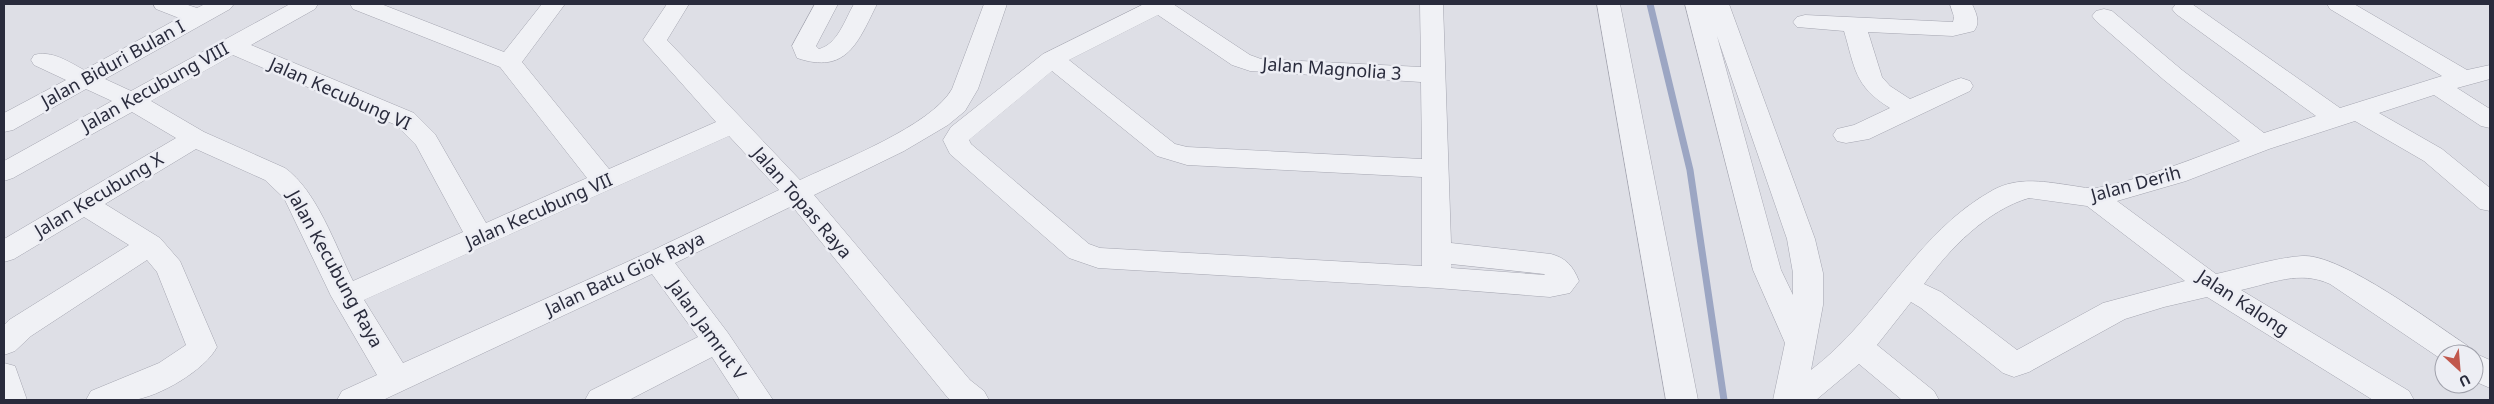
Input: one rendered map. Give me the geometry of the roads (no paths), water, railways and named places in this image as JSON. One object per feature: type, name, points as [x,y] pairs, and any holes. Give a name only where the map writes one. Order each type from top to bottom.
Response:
[{"type":"street","points":[[164,4],[199,17]]},
{"type":"street","name":"Jalan Biduri Bulan I","points":[[4,124],[222,4]]},
{"type":"street","name":"Jalan Kecubung VIII","points":[[4,172],[130,100],[307,4]]},
{"type":"street","points":[[361,4],[509,62],[605,182]]},
{"type":"street","points":[[509,62],[554,4]]},
{"type":"street","name":"Jalan Topas Raya","points":[[678,4],[655,40],[796,192],[959,389],[973,400]]},
{"type":"street","points":[[826,4],[804,46],[806,53],[812,56],[827,56],[842,48],[865,4]]},
{"type":"street","name":"Jalan Batu Giok Raya","points":[[353,400],[657,260],[895,144],[939,119],[956,106],[965,89],[996,4]]},
{"type":"street","points":[[1160,4],[1052,59],[960,133],[956,140],[959,148],[966,156],[1079,251],[1098,258],[1437,264],[1432,4]]},
{"type":"street","name":"Jalan Magnolia 3","points":[[1160,4],[1241,60],[1259,66],[1434,75]]},
{"type":"street","points":[[1608,4],[1682,400]]},
{"type":"street","points":[[1696,4],[1767,270],[1800,342]]},
{"type":"street","points":[[1717,4],[1801,239],[1808,281],[1808,305],[1789,400]]},
{"type":"street","points":[[1805,22],[1952,29],[1966,26],[1966,17],[1961,4]]},
{"type":"street","points":[[2338,4],[2463,78]]},
{"type":"street","points":[[2184,9],[2347,115],[2433,155],[2490,202]]},
{"type":"street","points":[[2104,16],[2260,143]]},
{"type":"street","points":[[1854,25],[1870,79],[1881,92],[1909,109]]},
{"type":"street","name":"Jalan Kecubung VI","points":[[230,45],[405,119],[426,140],[480,237]]},
{"type":"street","points":[[1052,59],[1166,150],[1187,156],[1436,169]]},
{"type":"street","name":"Jalan Kecubung Raya","points":[[44,60],[130,100],[195,138],[274,174],[286,182],[296,194],[346,296],[396,379]]},
{"type":"street","name":"Jalan Derih","points":[[1794,400],[1838,366],[1858,346],[1880,322],[1920,268],[1962,224],[2004,196],[2029,189],[2094,198],[2176,175],[2260,143],[2463,78],[2490,72]]},
{"type":"street","points":[[1846,135],[1860,133],[1961,86]]},
{"type":"street","points":[[2438,87],[2490,120]]},
{"type":"street","name":"Jalan Kecubung VII","points":[[346,296],[732,125]]},
{"type":"street","name":"Jalan Kecubung X","points":[[4,252],[195,138]]},
{"type":"street","name":"Jalan Kalong","points":[[2094,198],[2212,286],[2398,400]]},
{"type":"street","points":[[84,204],[150,244],[170,268],[202,347],[196,356],[183,365],[102,400]]},
{"type":"street","points":[[4,344],[20,328],[150,244]]},
{"type":"street","name":"Jalan Jamrut V","points":[[657,260],[717,341],[757,400]]},
{"type":"street","points":[[1906,287],[1946,310],[2014,365],[2114,311],[2164,296],[2303,266],[2320,268],[2340,277],[2442,344]]},
{"type":"street","points":[[601,400],[717,341]]},
{"type":"street","points":[[1858,346],[1923,400]]},
{"type":"street","points":[[4,375],[11,400]]},
{"type":"waterway","points":[[1650,4],[1690,170],[1724,400]]}]
